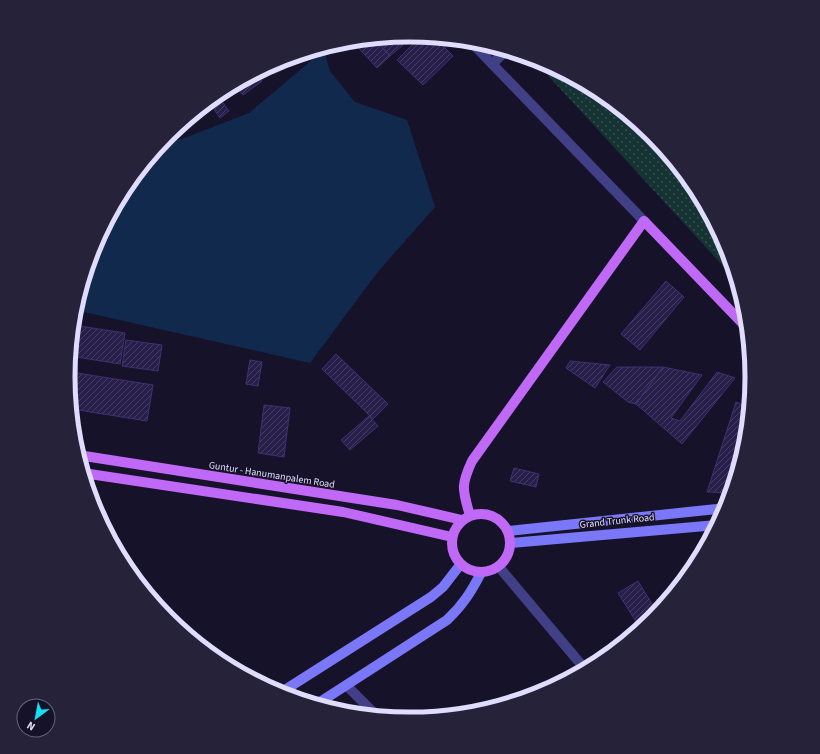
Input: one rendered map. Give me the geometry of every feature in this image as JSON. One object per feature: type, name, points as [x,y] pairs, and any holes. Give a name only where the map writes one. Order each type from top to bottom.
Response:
[{"type":"main road","points":[[466,518],[463,489],[465,476],[472,461],[644,221],[740,321]]},
{"type":"main road","name":"Guntur - Hanumanpalem Road","points":[[84,456],[397,505],[466,518]]},
{"type":"main road","points":[[89,474],[343,512],[452,537]]},
{"type":"main road","name":"Grand Trunk Road","points":[[508,531],[717,509]]},
{"type":"main road","points":[[479,514],[489,515],[498,519],[508,531],[511,543],[509,552],[505,561],[499,567],[490,572],[481,573],[467,570],[460,565],[454,557],[452,537],[455,528],[466,518],[479,514]]},
{"type":"main road","name":"Grand Trunk Road","points":[[511,543],[710,526]]},
{"type":"main road","points":[[287,688],[444,587],[460,565]]},
{"type":"main road","points":[[322,701],[447,620],[469,595],[481,573]]},
{"type":"street","points":[[477,48],[644,221]]},
{"type":"street","points":[[492,64],[502,55]]},
{"type":"street","points":[[499,567],[581,665]]},
{"type":"street","points":[[347,686],[370,709]]},
{"type":"green space","points":[[543,70],[578,87],[596,98],[631,125],[662,156],[689,191],[700,210],[710,229],[728,271]]},
{"type":"water","points":[[325,53],[330,71],[355,102],[407,120],[435,207],[377,273],[310,363],[81,311],[93,269],[110,229],[131,191],[158,156],[172,142],[249,113],[319,54]]},
{"type":"building","points":[[401,42],[403,45],[390,56],[380,44]]},
{"type":"building","points":[[415,42],[441,44],[453,56],[423,85],[397,60]]},
{"type":"building","points":[[379,44],[390,56],[377,68],[357,46]]},
{"type":"building","points":[[260,78],[262,81],[243,95],[239,90]]},
{"type":"building","points":[[221,100],[229,111],[220,118],[212,107]]},
{"type":"building","points":[[666,281],[684,297],[640,350],[621,334]]},
{"type":"building","points":[[79,326],[125,333],[120,364],[76,357]]},
{"type":"building","points":[[126,340],[162,345],[158,371],[122,366]]},
{"type":"building","points":[[336,354],[388,404],[373,419],[322,369]]},
{"type":"building","points":[[250,360],[262,362],[258,386],[246,384]]},
{"type":"building","points":[[570,361],[610,365],[595,388],[566,368]]},
{"type":"building","points":[[617,367],[663,367],[636,404],[628,402],[603,382]]},
{"type":"building","points":[[663,367],[702,375],[671,418],[680,421],[717,372],[735,378],[682,444],[636,404]]},
{"type":"building","points":[[77,373],[153,385],[147,421],[77,410],[75,385]]},
{"type":"building","points":[[736,402],[743,405],[739,442],[734,464],[724,493],[707,492]]},
{"type":"building","points":[[264,405],[290,408],[284,457],[258,453]]},
{"type":"building","points":[[369,416],[378,426],[350,450],[341,440]]},
{"type":"building","points":[[514,468],[539,474],[536,487],[510,481]]},
{"type":"building","points":[[638,581],[654,607],[637,623],[618,593]]},
{"type":"building","points":[[663,596],[658,603],[656,600]]}]
